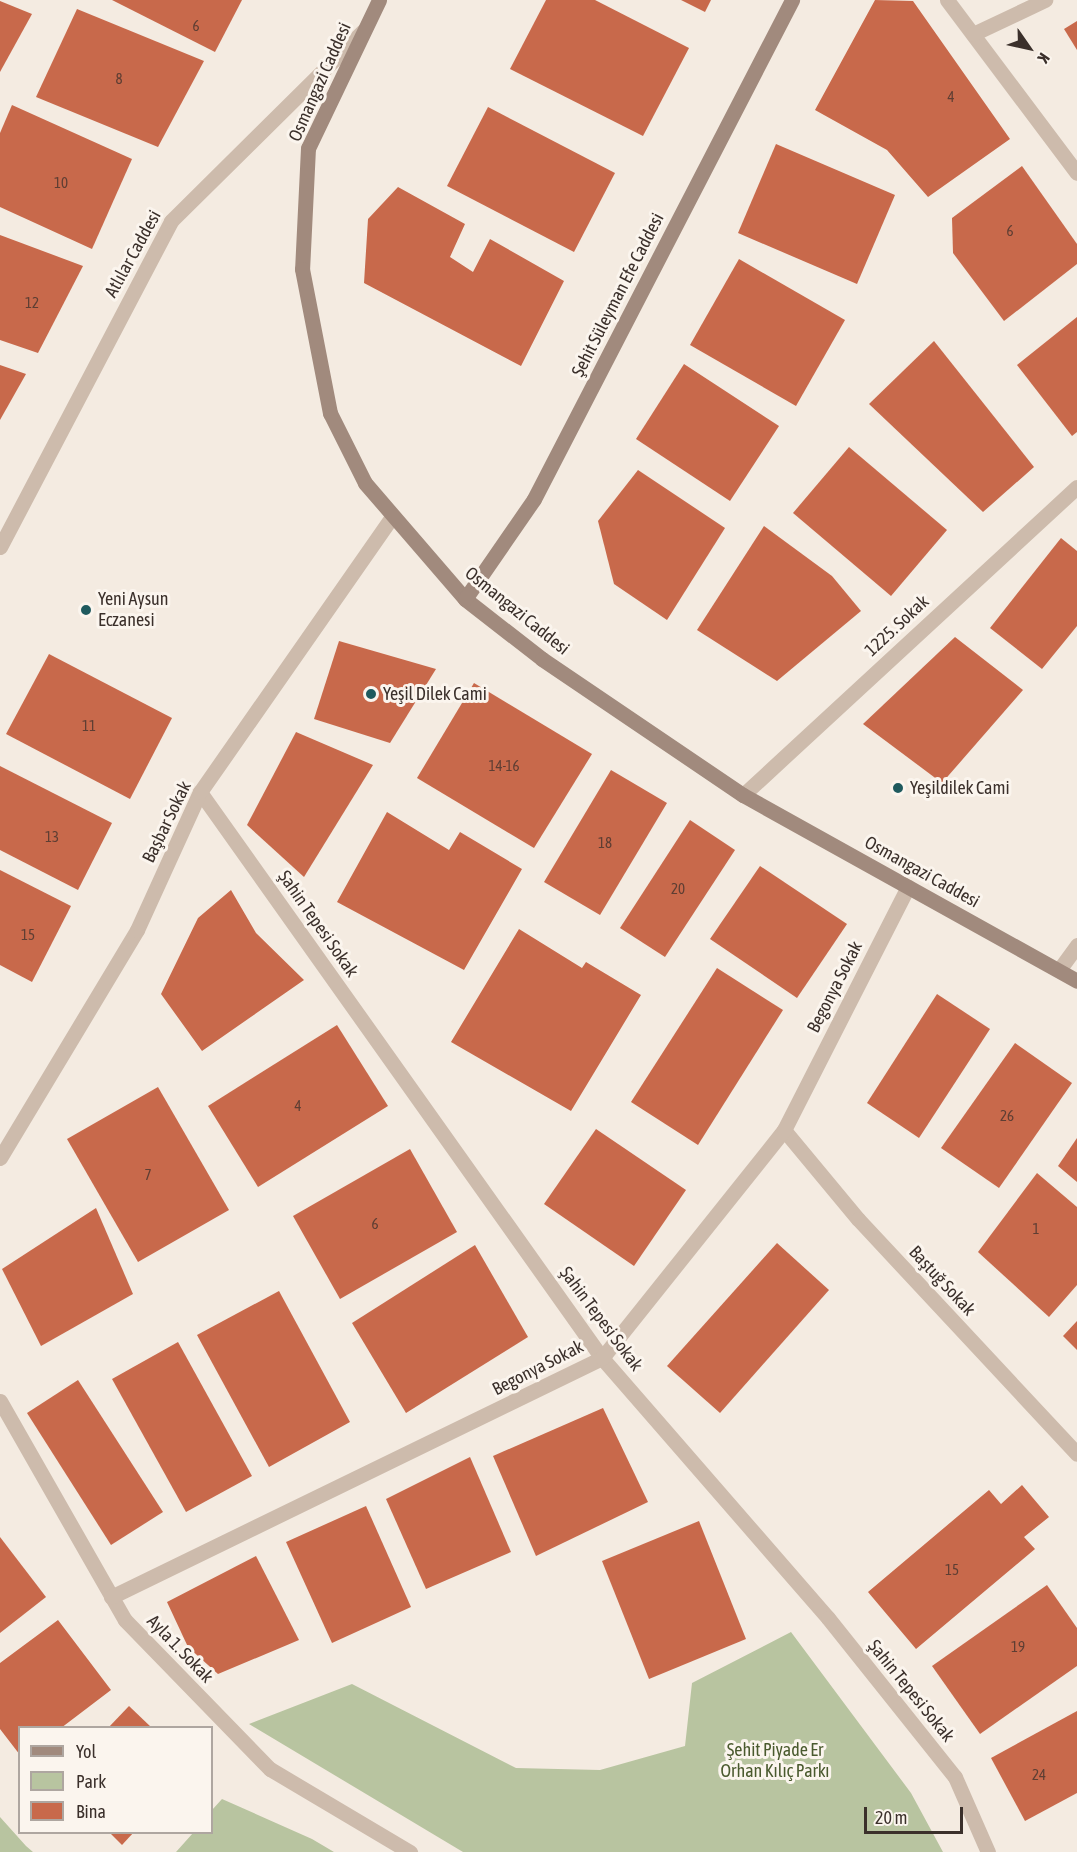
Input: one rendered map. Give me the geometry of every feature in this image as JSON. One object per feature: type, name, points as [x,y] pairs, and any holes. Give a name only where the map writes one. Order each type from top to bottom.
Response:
[{"type":"main road","name":"Osmangazi Caddesi","points":[[379,0],[308,148],[302,270],[330,413],[365,483],[392,517],[465,598],[542,659],[743,795],[1077,981]]},
{"type":"main road","name":"Şehit Süleyman Efe Caddesi","points":[[465,598],[534,499],[792,0]]},
{"type":"street","points":[[947,0],[1077,173]]},
{"type":"street","points":[[972,34],[1045,0]]},
{"type":"street","name":"Atlılar Caddesi","points":[[0,547],[171,221],[365,29]]},
{"type":"street","name":"1225. Sokak","points":[[743,795],[1077,487]]},
{"type":"street","name":"Başbar Sokak","points":[[0,1158],[137,930],[200,792],[392,517]]},
{"type":"street","name":"Şahin Tepesi Sokak","points":[[200,792],[602,1358],[828,1618],[955,1777],[988,1852]]},
{"type":"street","name":"Begonya Sokak","points":[[111,1597],[602,1358],[784,1130],[908,887]]},
{"type":"street","points":[[1059,970],[1077,945]]},
{"type":"street","name":"Baştuğ Sokak","points":[[784,1130],[858,1219],[1077,1454]]},
{"type":"street","name":"Ayla 1. Sokak","points":[[0,1401],[125,1620],[270,1769],[410,1852]]},
{"type":"green space","name":"Şehit Piyade Er Orhan Kılıç Parkı","points":[[791,1632],[911,1793],[943,1852],[463,1852],[249,1724],[352,1684],[516,1768],[600,1770],[685,1746],[692,1683]]},
{"type":"green space","points":[[222,1799],[312,1839],[334,1852],[176,1852],[192,1834],[213,1834],[213,1809]]},
{"type":"green space","points":[[0,1817],[26,1846],[33,1852],[0,1852]]},
{"type":"building","points":[[112,0],[242,0],[215,52]]},
{"type":"building","points":[[546,0],[595,0],[689,48],[643,136],[510,69]]},
{"type":"building","points":[[681,0],[711,0],[705,12]]},
{"type":"building","points":[[875,0],[913,1],[1010,139],[928,197],[887,150],[815,110]]},
{"type":"building","points":[[0,1],[32,14],[0,72]]},
{"type":"building","points":[[77,9],[204,61],[158,147],[36,97]]},
{"type":"building","points":[[1077,21],[1077,50],[1064,29]]},
{"type":"building","points":[[12,105],[132,159],[92,249],[0,207],[0,133]]},
{"type":"building","points":[[488,107],[615,173],[574,252],[447,186]]},
{"type":"building","points":[[776,144],[895,195],[857,284],[738,233]]},
{"type":"building","points":[[1022,166],[1077,244],[1077,264],[1004,321],[953,253],[952,218]]},
{"type":"building","points":[[398,187],[465,224],[450,257],[473,272],[490,239],[564,281],[521,366],[364,283],[368,219]]},
{"type":"building","points":[[0,235],[83,266],[38,353],[0,340]]},
{"type":"building","points":[[739,259],[845,320],[796,406],[690,345]]},
{"type":"building","points":[[1077,317],[1077,432],[1072,436],[1017,365]]},
{"type":"building","points":[[934,341],[1034,467],[983,512],[869,404]]},
{"type":"building","points":[[684,364],[779,426],[730,501],[636,439]]},
{"type":"building","points":[[0,365],[26,374],[0,420]]},
{"type":"building","points":[[849,447],[947,530],[891,596],[793,513]]},
{"type":"building","points":[[638,470],[725,528],[667,620],[614,584],[598,521]]},
{"type":"building","points":[[764,526],[832,576],[861,611],[777,681],[697,630]]},
{"type":"building","points":[[1061,538],[1077,551],[1077,626],[1042,669],[990,628]]},
{"type":"building","points":[[955,637],[1023,690],[942,783],[863,724]]},
{"type":"building","name":"Yeşil Dilek Cami","points":[[339,641],[436,669],[390,743],[314,719]]},
{"type":"building","points":[[49,654],[172,718],[130,799],[6,734]]},
{"type":"building","points":[[474,683],[592,754],[534,848],[417,778]]},
{"type":"building","points":[[296,732],[373,765],[304,877],[247,825]]},
{"type":"building","points":[[0,766],[112,823],[78,890],[0,850]]},
{"type":"building","points":[[611,770],[667,803],[600,915],[544,882]]},
{"type":"building","points":[[387,812],[449,850],[460,832],[522,869],[464,970],[337,902]]},
{"type":"building","points":[[690,820],[735,850],[665,957],[620,928]]},
{"type":"building","points":[[760,866],[847,924],[797,998],[710,939]]},
{"type":"building","points":[[0,870],[71,906],[32,982],[0,965]]},
{"type":"building","points":[[231,890],[256,933],[304,980],[202,1051],[161,994],[198,918]]},
{"type":"building","points":[[519,929],[582,968],[586,962],[641,995],[571,1111],[451,1042]]},
{"type":"building","points":[[717,968],[783,1010],[698,1145],[631,1102]]},
{"type":"building","points":[[937,994],[990,1029],[919,1138],[867,1103]]},
{"type":"building","points":[[337,1025],[388,1106],[258,1187],[208,1106]]},
{"type":"building","points":[[1015,1043],[1072,1083],[999,1188],[941,1148]]},
{"type":"building","points":[[158,1087],[229,1210],[138,1262],[67,1139]]},
{"type":"building","points":[[596,1129],[686,1190],[634,1266],[544,1204]]},
{"type":"building","points":[[1077,1138],[1077,1182],[1058,1166]]},
{"type":"building","points":[[410,1149],[457,1232],[340,1299],[293,1216]]},
{"type":"building","points":[[1037,1173],[1077,1207],[1077,1285],[1049,1317],[978,1252]]},
{"type":"building","points":[[96,1208],[133,1294],[41,1346],[2,1269]]},
{"type":"building","points":[[777,1243],[829,1290],[720,1413],[667,1366]]},
{"type":"building","points":[[475,1245],[528,1337],[406,1413],[352,1323]]},
{"type":"building","points":[[279,1291],[350,1422],[269,1467],[197,1335]]},
{"type":"building","points":[[1077,1321],[1077,1350],[1063,1336]]},
{"type":"building","points":[[178,1342],[252,1476],[186,1512],[112,1379]]},
{"type":"building","points":[[78,1380],[163,1512],[111,1545],[27,1413]]},
{"type":"building","points":[[603,1408],[648,1502],[536,1556],[493,1456]]},
{"type":"building","points":[[470,1457],[511,1552],[426,1589],[386,1499]]},
{"type":"building","points":[[1022,1485],[1049,1517],[1024,1537],[1035,1549],[916,1649],[868,1592],[989,1490],[1001,1504]]},
{"type":"building","points":[[366,1506],[411,1607],[332,1643],[286,1542]]},
{"type":"building","points":[[699,1521],[746,1639],[649,1679],[602,1561]]},
{"type":"building","points":[[0,1537],[46,1597],[0,1633]]},
{"type":"building","points":[[256,1556],[299,1640],[218,1674],[188,1647],[167,1602]]},
{"type":"building","points":[[1047,1585],[1077,1628],[1077,1666],[980,1734],[932,1666]]},
{"type":"building","points":[[58,1620],[111,1690],[64,1726],[18,1726],[18,1752],[0,1729],[0,1663]]},
{"type":"building","points":[[129,1706],[150,1726],[110,1726]]},
{"type":"building","points":[[1077,1711],[1077,1793],[1025,1821],[991,1758]]},
{"type":"building","points":[[111,1834],[132,1834],[122,1845]]},
{"type":"place","name":"Yeni Aysun Eczanesi","points":[[86,610]]},
{"type":"place","name":"Yeşil Dilek Cami","points":[[371,694]]},
{"type":"place","name":"Yeşildilek Cami","points":[[898,788]]}]
